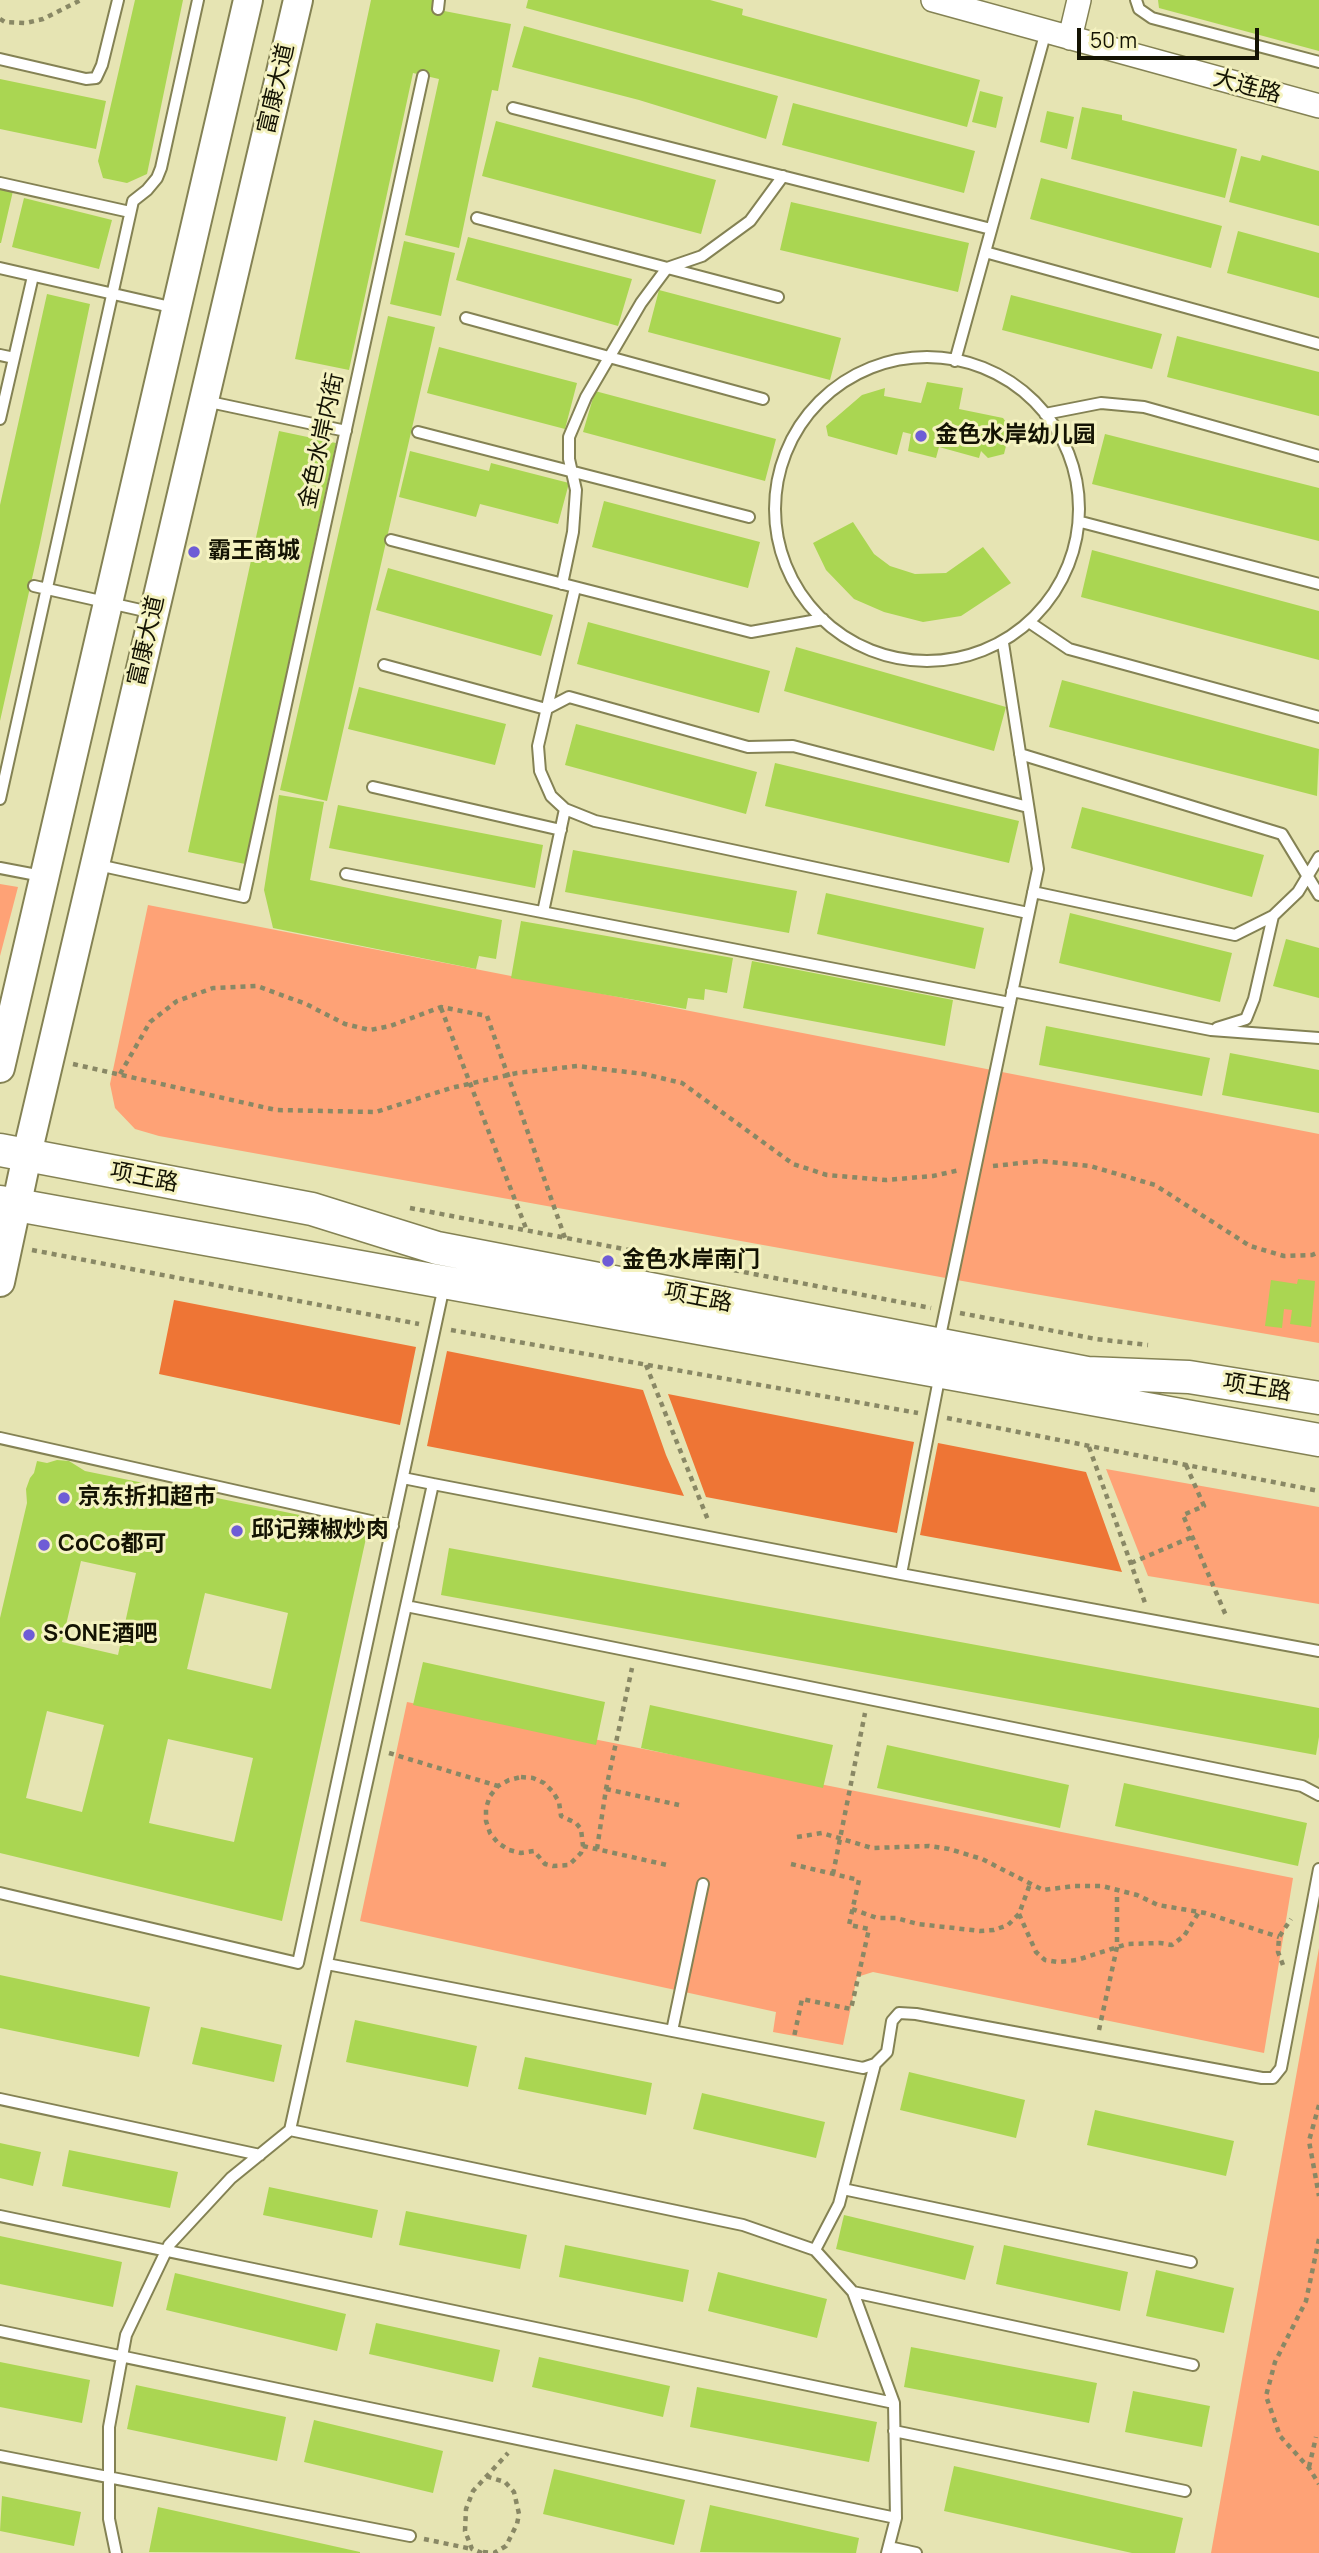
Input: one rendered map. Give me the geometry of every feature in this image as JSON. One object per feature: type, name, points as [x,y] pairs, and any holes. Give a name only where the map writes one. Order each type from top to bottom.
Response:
[{"type":"main road","name":"项王路","points":[[13,1153],[312,1209],[437,1248],[1319,1440]]},
{"type":"main road","name":"项王路","points":[[8,1204],[445,1283],[939,1358],[1087,1373],[1189,1377],[1319,1398]]},
{"type":"street","name":"富康大道","points":[[0,1068],[248,0]]},
{"type":"street","name":"富康大道","points":[[0,1282],[8,1245],[8,1204],[13,1153],[50,1058],[298,0]]},
{"type":"street","name":"大连路","points":[[933,0],[1319,106]]},
{"type":"street","points":[[1070,38],[1079,0]]},
{"type":"lane","points":[[0,59],[86,79],[96,78],[102,65],[118,0]]},
{"type":"lane","points":[[0,799],[130,212],[133,201],[157,178],[161,168],[198,0]]},
{"type":"lane","points":[[1136,0],[1139,9],[1152,18],[1319,62]]},
{"type":"lane","points":[[955,360],[1046,31]]},
{"type":"lane","name":"金色水岸内街","points":[[95,864],[244,897],[423,76]]},
{"type":"lane","points":[[513,108],[991,229]]},
{"type":"lane","points":[[562,584],[574,521],[576,490],[569,459],[569,437],[586,397],[641,303],[667,268],[702,256],[750,221],[783,176]]},
{"type":"lane","points":[[0,183],[130,212]]},
{"type":"lane","points":[[477,218],[778,298]]},
{"type":"lane","points":[[985,252],[1319,344]]},
{"type":"lane","points":[[0,268],[177,308]]},
{"type":"lane","points":[[0,419],[33,276]]},
{"type":"lane","points":[[466,318],[763,399]]},
{"type":"lane","points":[[0,355],[14,358]]},
{"type":"lane","points":[[932,356],[981,366],[1024,390],[1045,414],[1057,427],[1077,473],[1081,522],[1069,570],[1042,612],[1003,643],[954,660],[902,660],[853,643],[813,611],[785,568],[774,517],[780,466],[802,420],[838,385],[882,363],[932,356]]},
{"type":"lane","points":[[204,401],[346,431]]},
{"type":"lane","points":[[1045,414],[1101,403],[1144,407],[1319,456]]},
{"type":"lane","points":[[418,432],[749,517]]},
{"type":"lane","points":[[1081,522],[1319,584]]},
{"type":"lane","points":[[391,540],[751,632],[823,619]]},
{"type":"lane","points":[[34,586],[154,613]]},
{"type":"lane","points":[[575,588],[538,746],[540,771],[551,796],[565,809],[595,821],[1028,913]]},
{"type":"lane","points":[[1029,622],[1069,649],[1319,717]]},
{"type":"lane","points":[[901,1574],[932,1416],[946,1310],[1038,869],[1003,643]]},
{"type":"lane","points":[[384,665],[546,709],[569,697],[748,747],[793,746],[1028,807]]},
{"type":"lane","points":[[1020,754],[1282,834],[1319,895]]},
{"type":"lane","points":[[373,787],[561,830]]},
{"type":"lane","points":[[543,912],[565,809]]},
{"type":"lane","points":[[1033,892],[1235,935],[1273,916],[1298,892],[1319,857]]},
{"type":"lane","points":[[0,868],[44,877]]},
{"type":"lane","points":[[345,874],[1010,1003]]},
{"type":"lane","points":[[1211,1030],[1246,1019],[1254,999],[1273,916]]},
{"type":"lane","points":[[1012,991],[1211,1030],[1319,1038]]},
{"type":"lane","points":[[0,1893],[298,1963],[445,1283]]},
{"type":"lane","points":[[0,1438],[393,1526]]},
{"type":"lane","points":[[403,1478],[1319,1651]]},
{"type":"lane","points":[[116,2553],[109,2519],[109,2427],[126,2335],[169,2245],[231,2178],[290,2130],[433,1484]]},
{"type":"lane","points":[[406,1606],[1301,1786],[1319,1795]]},
{"type":"lane","points":[[327,1964],[863,2068],[875,2064],[887,2052],[892,2021],[899,2013],[1273,2078],[1280,2068],[1319,1869]]},
{"type":"lane","points":[[672,2031],[702,1884]]},
{"type":"lane","points":[[816,2250],[839,2204],[875,2064]]},
{"type":"lane","points":[[0,2099],[260,2155]]},
{"type":"lane","points":[[290,2130],[743,2225],[816,2250],[853,2292],[894,2403],[895,2518],[888,2550],[916,2553]]},
{"type":"lane","points":[[843,2189],[1191,2262]]},
{"type":"lane","points":[[0,2216],[894,2403]]},
{"type":"lane","points":[[853,2292],[1193,2365]]},
{"type":"lane","points":[[0,2331],[895,2518]]},
{"type":"lane","points":[[894,2431],[1185,2491]]},
{"type":"lane","points":[[0,2456],[410,2536]]},
{"type":"path","points":[[0,19],[5,22],[34,22],[81,0]]},
{"type":"path","points":[[120,1074],[150,1022],[177,1001],[213,988],[257,986],[306,1004],[345,1024],[370,1030],[390,1026],[441,1007],[487,1016],[565,1238]]},
{"type":"path","points":[[441,1007],[527,1231]]},
{"type":"path","points":[[50,1058],[276,1110],[376,1112],[451,1088],[508,1075],[577,1066],[650,1075],[682,1083],[793,1164],[827,1175],[886,1180],[1040,1161],[1090,1166],[1155,1185],[1250,1246],[1284,1256],[1312,1255],[1319,1252]]},
{"type":"path","points":[[406,1208],[1096,1339],[1149,1346]]},
{"type":"path","points":[[8,1245],[435,1327],[932,1416],[1319,1491]]},
{"type":"path","points":[[646,1364],[715,1538]]},
{"type":"path","points":[[1088,1446],[1151,1620]]},
{"type":"path","points":[[1186,1465],[1204,1506],[1183,1516],[1234,1635]]},
{"type":"path","points":[[1131,1563],[1192,1537]]},
{"type":"path","points":[[597,1849],[606,1788],[636,1653]]},
{"type":"path","points":[[833,1874],[868,1699]]},
{"type":"path","points":[[374,1748],[498,1786]]},
{"type":"path","points":[[521,1777],[544,1783],[559,1802],[561,1816],[576,1823],[581,1829],[583,1846],[576,1860],[561,1867],[545,1864],[534,1851],[521,1853],[509,1850],[498,1843],[490,1833],[486,1808],[490,1796],[498,1786],[521,1777]]},
{"type":"path","points":[[606,1788],[679,1805]]},
{"type":"path","points":[[797,1837],[822,1833],[872,1848],[929,1846],[949,1849],[982,1859],[1044,1890],[1102,1886],[1137,1895],[1158,1905],[1199,1912],[1279,1937]]},
{"type":"path","points":[[583,1846],[667,1865]]},
{"type":"path","points":[[790,2054],[802,1999],[851,2009],[869,1929],[849,1925],[859,1880],[791,1864]]},
{"type":"path","points":[[852,1909],[877,1918],[896,1918],[918,1924],[980,1931],[995,1930],[1008,1925],[1019,1914],[1030,1884]]},
{"type":"path","points":[[1095,2047],[1117,1947],[1117,1890]]},
{"type":"path","points":[[1019,1914],[1036,1952],[1045,1960],[1058,1962],[1077,1960],[1127,1944],[1172,1945],[1184,1936],[1199,1912]]},
{"type":"path","points":[[1319,2105],[1309,2141],[1319,2196]]},
{"type":"path","points":[[1319,2239],[1306,2301],[1275,2362],[1266,2396],[1280,2436],[1309,2468],[1319,2484]]},
{"type":"path","points":[[1309,2468],[1315,2437]]},
{"type":"path","points":[[472,2549],[465,2531],[466,2509],[473,2491],[521,2440]]},
{"type":"path","points":[[410,2536],[482,2552],[495,2553],[506,2546],[517,2525],[518,2502],[505,2482],[485,2476]]},
{"type":"shaded area","points":[[0,884],[18,887],[0,956]]},
{"type":"shaded area","points":[[148,905],[1319,1134],[1319,1343],[159,1136],[135,1129],[115,1108],[110,1084]]},
{"type":"shaded area","points":[[174,1300],[416,1347],[400,1425],[159,1374]]},
{"type":"shaded area","points":[[447,1351],[643,1390],[684,1496],[427,1446]]},
{"type":"shaded area","points":[[668,1394],[914,1442],[897,1533],[706,1497]]},
{"type":"shaded area","points":[[938,1443],[1086,1472],[1122,1572],[920,1535]]},
{"type":"shaded area","points":[[1106,1469],[1319,1507],[1319,1604],[1148,1576]]},
{"type":"shaded area","points":[[407,1702],[1293,1878],[1264,2053],[873,1972],[857,1977],[843,2045],[773,2032],[776,2012],[360,1921]]},
{"type":"shaded area","points":[[1319,1948],[1319,2553],[1211,2553],[1273,2205]]},
{"type":"building","points":[[135,0],[183,0],[147,174],[127,183],[103,178],[98,161]]},
{"type":"building","points":[[371,0],[435,0],[434,9],[511,24],[498,91],[492,90],[459,248],[405,235],[439,79],[413,73],[349,370],[295,359]]},
{"type":"building","points":[[528,0],[710,0],[743,9],[742,15],[980,80],[967,127],[526,8]]},
{"type":"building","points":[[1158,0],[1319,0],[1319,51],[1159,8]]},
{"type":"building","points":[[524,26],[778,96],[766,139],[639,100],[512,67]]},
{"type":"building","points":[[0,79],[106,101],[96,149],[0,129]]},
{"type":"building","points":[[980,91],[1003,97],[996,128],[972,122]]},
{"type":"building","points":[[793,103],[975,151],[964,193],[782,145]]},
{"type":"building","points":[[1082,107],[1122,115],[1122,120],[1237,149],[1225,198],[1071,159]]},
{"type":"building","points":[[1047,111],[1074,117],[1067,149],[1040,142]]},
{"type":"building","points":[[496,121],[716,180],[701,234],[482,176]]},
{"type":"building","points":[[1262,155],[1319,171],[1319,226],[1229,202],[1241,156],[1260,161]]},
{"type":"building","points":[[1041,178],[1222,226],[1211,268],[1030,219]]},
{"type":"building","points":[[0,188],[13,191],[1,243],[0,243]]},
{"type":"building","points":[[24,198],[112,220],[99,269],[12,247]]},
{"type":"building","points":[[791,202],[969,243],[958,292],[780,250]]},
{"type":"building","points":[[1238,231],[1319,253],[1319,298],[1227,273]]},
{"type":"building","points":[[468,237],[632,279],[618,326],[456,280]]},
{"type":"building","points":[[404,241],[455,253],[441,316],[390,304]]},
{"type":"building","points":[[659,290],[841,338],[830,380],[648,332]]},
{"type":"building","points":[[47,294],[90,304],[0,721],[0,505]]},
{"type":"building","points":[[1011,295],[1162,334],[1152,369],[1002,330]]},
{"type":"building","points":[[388,316],[435,327],[327,801],[280,790]]},
{"type":"building","points":[[1177,336],[1319,372],[1319,416],[1167,377]]},
{"type":"building","points":[[439,347],[577,383],[565,429],[427,393]]},
{"type":"building","points":[[927,382],[963,388],[959,409],[1003,418],[1008,425],[1009,434],[1004,454],[988,458],[981,451],[979,458],[939,447],[936,458],[908,451],[911,434],[903,432],[897,455],[828,436],[826,426],[862,395],[885,388],[884,396],[921,403]]},
{"type":"building","points":[[595,391],[776,439],[765,481],[583,432]]},
{"type":"building","points":[[279,431],[336,443],[245,864],[188,852]]},
{"type":"building","points":[[1105,434],[1319,488],[1319,541],[1092,484]]},
{"type":"building","points":[[410,451],[489,471],[491,463],[569,483],[558,524],[480,504],[476,517],[399,497]]},
{"type":"building","points":[[604,501],[760,542],[748,588],[592,547]]},
{"type":"building","points":[[853,522],[874,554],[890,566],[915,574],[946,573],[983,547],[1011,583],[961,616],[923,622],[884,612],[854,599],[826,570],[813,543]]},
{"type":"building","points":[[1092,550],[1319,611],[1319,660],[1081,597]]},
{"type":"building","points":[[388,568],[553,615],[541,656],[376,610]]},
{"type":"building","points":[[588,622],[770,671],[759,713],[577,664]]},
{"type":"building","points":[[796,647],[1006,707],[994,751],[784,691]]},
{"type":"building","points":[[1062,680],[1319,749],[1317,796],[1049,727]]},
{"type":"building","points":[[359,687],[506,724],[495,765],[348,729]]},
{"type":"building","points":[[576,724],[757,772],[746,814],[565,765]]},
{"type":"building","points":[[775,763],[1019,821],[1009,863],[765,806]]},
{"type":"building","points":[[279,795],[324,802],[310,880],[502,920],[496,959],[479,956],[476,969],[273,928],[264,890]]},
{"type":"building","points":[[338,805],[543,845],[535,888],[329,848]]},
{"type":"building","points":[[1082,807],[1264,855],[1252,897],[1071,848]]},
{"type":"building","points":[[573,850],[797,891],[789,933],[565,892]]},
{"type":"building","points":[[826,893],[984,928],[975,969],[817,934]]},
{"type":"building","points":[[1070,913],[1232,953],[1220,1002],[1059,963]]},
{"type":"building","points":[[521,921],[733,958],[727,993],[705,989],[704,1000],[688,998],[686,1009],[511,978]]},
{"type":"building","points":[[1286,939],[1319,948],[1319,998],[1273,986]]},
{"type":"building","points":[[752,961],[953,1000],[945,1046],[743,1008]]},
{"type":"building","points":[[1046,1026],[1210,1058],[1202,1096],[1039,1065]]},
{"type":"building","points":[[1230,1053],[1319,1070],[1319,1113],[1222,1095]]},
{"type":"building","points":[[1298,1279],[1315,1281],[1311,1327],[1290,1324],[1292,1310],[1284,1309],[1282,1328],[1265,1326],[1271,1280],[1297,1284]]},
{"type":"building","points":[[37,1461],[69,1461],[85,1471],[368,1529],[282,1921],[0,1853],[0,1618],[27,1503],[26,1489]],"holes":[[[81,1561],[136,1573],[118,1655],[62,1642]],[[205,1593],[288,1613],[271,1689],[187,1669]],[[47,1711],[104,1725],[82,1812],[26,1798]],[[168,1739],[253,1758],[234,1842],[149,1823]]]},
{"type":"building","points":[[449,1548],[1319,1708],[1316,1755],[441,1595]]},
{"type":"building","points":[[423,1662],[605,1702],[596,1745],[413,1705]]},
{"type":"building","points":[[650,1705],[833,1745],[823,1788],[641,1748]]},
{"type":"building","points":[[887,1745],[1069,1785],[1060,1828],[877,1788]]},
{"type":"building","points":[[1124,1783],[1307,1823],[1298,1866],[1115,1826]]},
{"type":"building","points":[[0,1975],[150,2007],[139,2057],[0,2028]]},
{"type":"building","points":[[355,2020],[477,2046],[468,2087],[346,2062]]},
{"type":"building","points":[[201,2027],[282,2045],[274,2082],[192,2064]]},
{"type":"building","points":[[525,2057],[652,2083],[646,2115],[518,2089]]},
{"type":"building","points":[[909,2072],[1025,2100],[1016,2138],[900,2110]]},
{"type":"building","points":[[702,2093],[825,2122],[816,2158],[693,2129]]},
{"type":"building","points":[[1095,2110],[1234,2141],[1226,2176],[1087,2145]]},
{"type":"building","points":[[0,2143],[41,2152],[33,2186],[0,2178]]},
{"type":"building","points":[[69,2150],[178,2172],[170,2208],[62,2186]]},
{"type":"building","points":[[269,2187],[378,2210],[372,2238],[263,2215]]},
{"type":"building","points":[[406,2211],[527,2235],[520,2269],[399,2245]]},
{"type":"building","points":[[844,2215],[974,2246],[965,2280],[836,2249]]},
{"type":"building","points":[[0,2236],[122,2262],[113,2307],[0,2284]]},
{"type":"building","points":[[565,2245],[689,2270],[683,2302],[559,2277]]},
{"type":"building","points":[[1004,2245],[1128,2272],[1120,2311],[996,2284]]},
{"type":"building","points":[[1156,2270],[1234,2288],[1224,2333],[1146,2316]]},
{"type":"building","points":[[718,2272],[827,2299],[817,2338],[708,2311]]},
{"type":"building","points":[[175,2273],[346,2314],[337,2351],[166,2310]]},
{"type":"building","points":[[376,2323],[500,2350],[493,2382],[369,2354]]},
{"type":"building","points":[[911,2347],[1097,2383],[1089,2423],[904,2387]]},
{"type":"building","points":[[539,2357],[670,2386],[663,2417],[532,2387]]},
{"type":"building","points":[[0,2362],[90,2380],[82,2423],[0,2407]]},
{"type":"building","points":[[136,2385],[286,2417],[277,2461],[127,2429]]},
{"type":"building","points":[[697,2387],[877,2422],[869,2462],[690,2427]]},
{"type":"building","points":[[1133,2391],[1210,2406],[1202,2447],[1125,2432]]},
{"type":"building","points":[[314,2420],[443,2451],[433,2493],[304,2462]]},
{"type":"building","points":[[954,2466],[1183,2518],[1175,2553],[1132,2553],[944,2511]]},
{"type":"building","points":[[554,2469],[685,2500],[674,2545],[543,2514]]},
{"type":"building","points":[[2,2496],[81,2512],[74,2546],[0,2531]]},
{"type":"building","points":[[710,2505],[859,2538],[856,2553],[700,2552]]},
{"type":"building","points":[[158,2507],[360,2552],[360,2553],[149,2552]]},
{"type":"place","name":"金色水岸幼儿园","points":[[921,436]]},
{"type":"place","name":"霸王商城","points":[[194,552]]},
{"type":"place","name":"金色水岸南门","points":[[608,1261]]},
{"type":"place","name":"京东折扣超市","points":[[64,1498]]},
{"type":"place","name":"邱记辣椒炒肉","points":[[237,1531]]},
{"type":"place","name":"CoCo都可","points":[[44,1545]]},
{"type":"place","name":"S·ONE酒吧","points":[[29,1635]]}]
